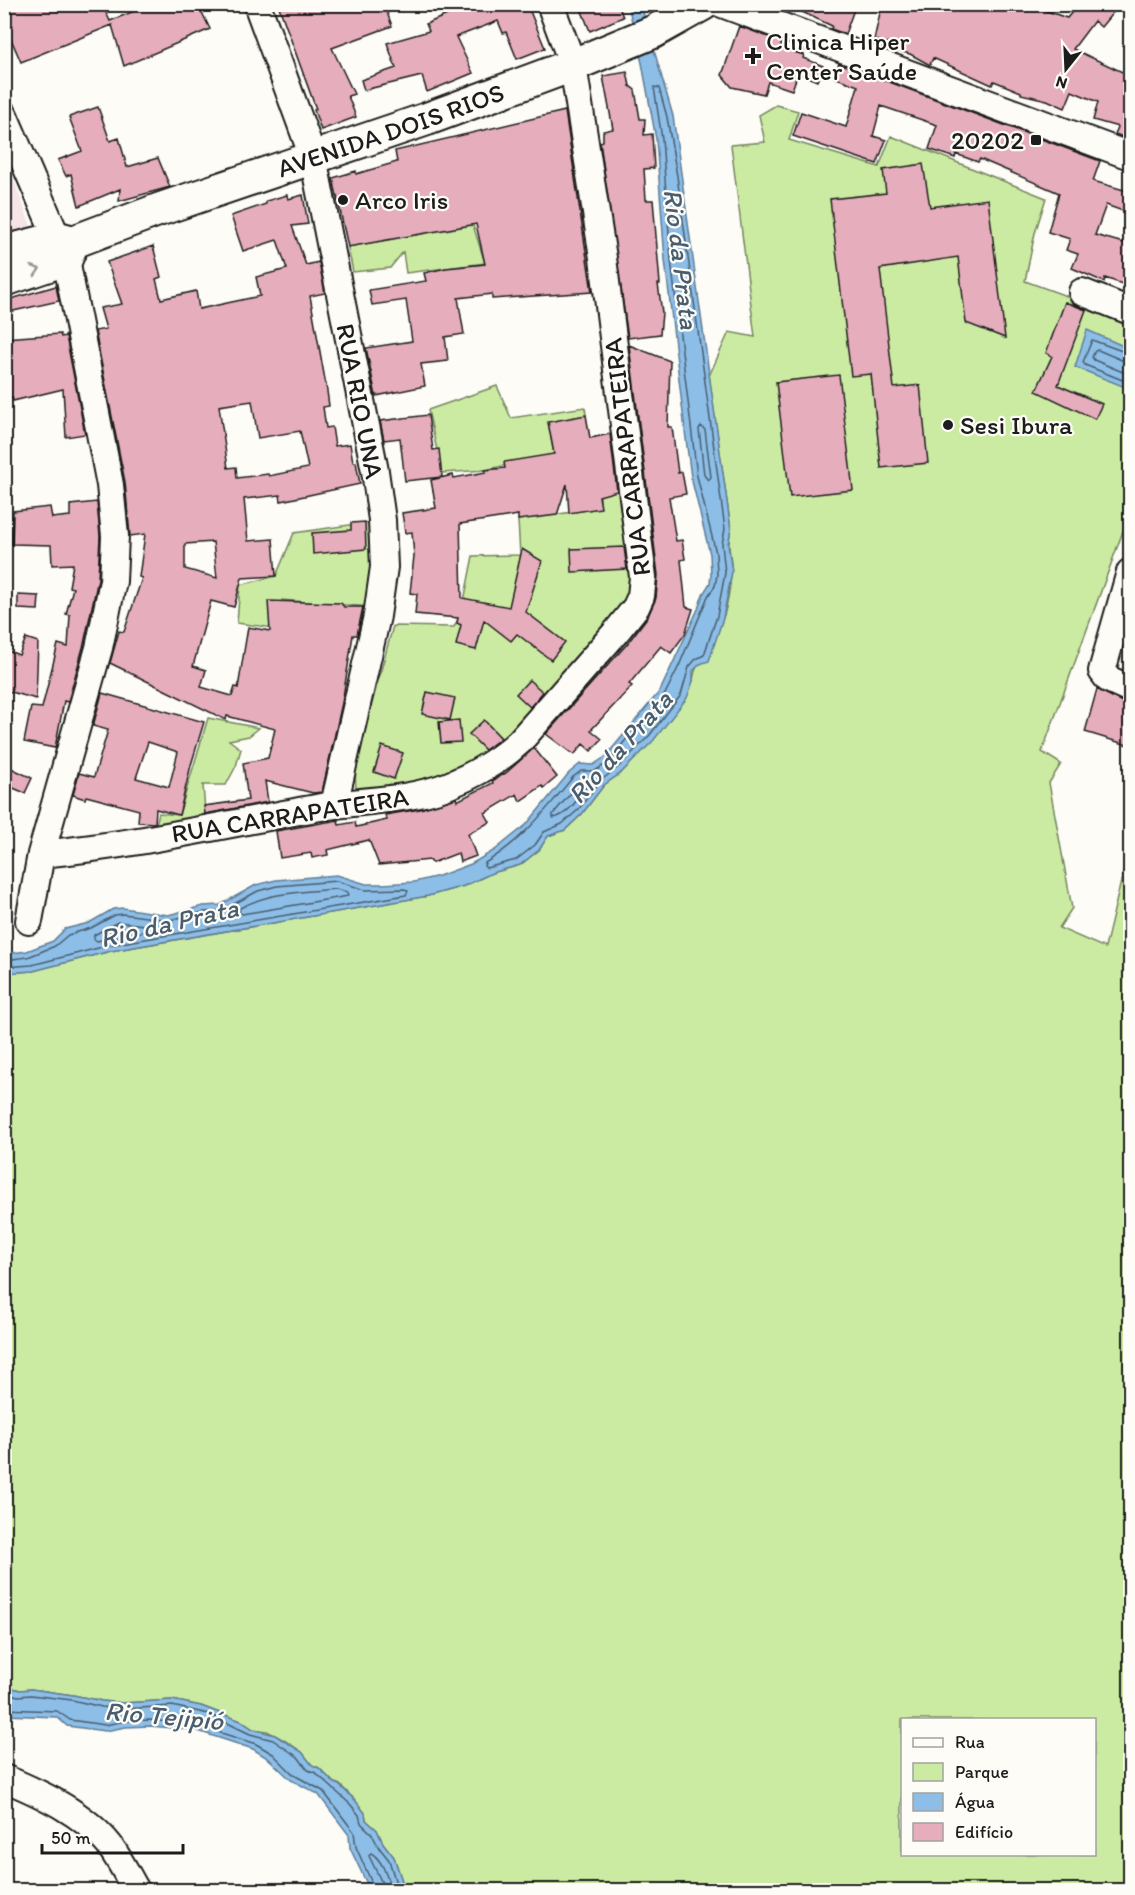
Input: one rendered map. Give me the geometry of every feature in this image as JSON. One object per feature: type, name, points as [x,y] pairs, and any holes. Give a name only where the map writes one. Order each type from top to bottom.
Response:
[{"type":"main road","name":"AVENIDA DOIS RIOS","points":[[66,246],[158,210],[427,119],[573,65],[641,37],[703,4]]},
{"type":"main road","points":[[4,252],[66,246]]},
{"type":"main road","points":[[4,280],[66,246]]},
{"type":"street","name":"RUA RIO UNA","points":[[257,4],[313,157],[375,471],[382,520],[384,567],[377,616],[334,805]]},
{"type":"street","name":"RUA CARRAPATEIRA","points":[[41,854],[90,849],[334,805],[420,794],[446,786],[494,763],[520,741],[616,633],[636,607],[641,596],[643,577],[603,258],[573,65],[550,4]]},
{"type":"street","points":[[722,4],[1131,156]]},
{"type":"street","points":[[4,115],[66,246],[110,485],[116,561],[99,648],[41,854],[29,921]]},
{"type":"street","points":[[1082,292],[1131,310]]},
{"type":"street","points":[[1131,572],[1102,671],[1108,679],[1131,689]]},
{"type":"street","points":[[4,1779],[70,1811],[90,1826],[109,1846],[136,1890]]},
{"type":"shaded area","points":[[4,153],[32,229],[4,236]]},
{"type":"green space","points":[[776,105],[798,111],[789,140],[879,167],[891,136],[1046,198],[1035,233],[1025,281],[1130,319],[1130,512],[1042,752],[1061,764],[1049,783],[1072,908],[1059,928],[1105,948],[1130,844],[1130,1890],[405,1890],[394,1857],[383,1843],[377,1830],[366,1820],[365,1813],[355,1800],[340,1785],[312,1765],[302,1752],[267,1731],[253,1729],[241,1721],[201,1706],[172,1700],[123,1703],[31,1689],[20,1690],[5,1686],[5,973],[33,971],[111,951],[428,896],[464,886],[492,873],[520,865],[539,850],[548,836],[565,830],[582,814],[604,785],[621,773],[653,740],[693,681],[697,666],[716,634],[726,608],[731,577],[729,542],[731,530],[709,376],[729,332],[755,337],[731,145],[765,142],[759,115]]},
{"type":"green space","points":[[473,225],[485,263],[406,273],[403,252],[390,268],[353,272],[348,247]]},
{"type":"green space","points":[[497,386],[511,418],[585,407],[586,415],[548,422],[554,454],[485,470],[442,473],[428,410]]},
{"type":"green space","points":[[600,478],[622,478],[631,604],[504,748],[419,789],[356,793],[355,766],[393,626],[454,627],[462,611],[473,556],[520,555],[518,520],[600,508]]},
{"type":"green space","points":[[377,521],[372,607],[282,600],[281,629],[237,623],[240,585],[276,576],[294,533]]},
{"type":"green space","points":[[208,718],[259,728],[249,736],[229,740],[241,749],[236,766],[226,785],[203,785],[206,824],[154,831],[159,813],[179,815]]},
{"type":"water","name":"Rio da Prata","points":[[628,5],[641,5],[673,116],[731,530],[728,544],[732,572],[723,618],[709,661],[700,664],[693,671],[693,681],[687,698],[653,741],[621,773],[604,785],[582,814],[565,830],[548,836],[539,850],[520,865],[492,873],[464,886],[428,896],[111,951],[33,971],[5,973],[5,954],[27,951],[53,941],[65,929],[89,923],[113,909],[123,908],[168,915],[203,906],[220,905],[256,885],[276,880],[337,875],[366,884],[414,882],[439,876],[471,864],[495,850],[526,825],[569,773],[580,764],[593,765],[605,757],[660,691],[710,583],[711,574],[710,554],[691,477],[686,439],[665,260],[656,139],[642,63]]},
{"type":"water","points":[[1087,330],[1130,349],[1130,389],[1075,367]]},
{"type":"water","name":"Rio Tejipió","points":[[5,1686],[20,1690],[31,1689],[123,1703],[172,1700],[201,1706],[241,1721],[253,1729],[275,1735],[302,1752],[312,1765],[319,1768],[355,1800],[365,1813],[366,1820],[377,1830],[383,1843],[394,1857],[405,1890],[370,1890],[350,1848],[349,1835],[318,1794],[291,1780],[269,1759],[253,1749],[195,1730],[150,1726],[105,1731],[67,1726],[57,1717],[5,1715]]},
{"type":"building","points":[[4,4],[102,4],[110,21],[151,4],[198,4],[210,29],[124,66],[112,25],[21,62],[4,23]]},
{"type":"building","points":[[278,4],[384,4],[392,26],[332,48],[354,94],[348,96],[356,117],[321,130],[314,110],[316,109]]},
{"type":"building","points":[[443,4],[527,4],[545,48],[517,59],[506,32],[503,33],[498,21],[456,37],[473,73],[427,92],[422,76],[364,90],[361,80],[396,68],[387,43],[429,31],[426,24],[447,15]]},
{"type":"building","points":[[579,4],[618,4],[623,17],[590,31]]},
{"type":"building","points":[[785,4],[856,4],[845,34]]},
{"type":"building","points":[[882,4],[1027,4],[1067,18],[1077,6],[1074,4],[1120,4],[1101,27],[1094,21],[1073,49],[1131,76],[1131,140],[1115,134],[1118,127],[1093,120],[1098,102],[1072,91],[1065,108],[1047,100],[1021,94],[1021,92],[994,81],[992,85],[933,58],[930,65],[910,54],[895,50],[896,45],[874,40]]},
{"type":"building","name":"Clinica Hiper Center Saúde","points":[[739,26],[782,42],[780,48],[804,55],[803,58],[823,66],[817,81],[798,73],[792,90],[768,82],[764,94],[732,87],[722,75]]},
{"type":"building","points":[[839,63],[1100,161],[1093,181],[1131,192],[1131,214],[1106,205],[1095,235],[1131,245],[1131,287],[1105,278],[1104,282],[1072,268],[1078,254],[1066,250],[1070,239],[1048,232],[1059,193],[980,159],[978,162],[956,154],[955,158],[929,149],[937,125],[881,106],[873,136],[886,140],[877,164],[793,136],[801,112],[846,127],[858,86],[834,77]]},
{"type":"building","points":[[627,72],[630,86],[635,90],[640,119],[645,119],[644,135],[652,134],[654,168],[644,169],[646,200],[653,200],[662,313],[660,334],[628,338],[600,142],[603,141],[603,131],[613,129],[603,76]]},
{"type":"building","points":[[98,107],[110,141],[119,138],[127,167],[158,158],[170,187],[119,201],[120,189],[79,206],[71,174],[66,176],[58,160],[82,151],[69,117]]},
{"type":"building","points":[[565,111],[592,292],[492,299],[492,294],[458,298],[464,334],[445,337],[448,361],[421,364],[425,386],[376,396],[366,348],[412,341],[406,300],[372,305],[369,290],[426,281],[424,273],[446,268],[485,264],[476,224],[348,247],[333,178],[397,162],[395,151]]},
{"type":"building","points":[[923,164],[930,207],[988,199],[1005,338],[966,323],[958,257],[880,269],[894,388],[920,385],[928,463],[881,468],[871,374],[851,376],[830,199],[886,193],[883,170]]},
{"type":"building","points":[[287,195],[288,199],[303,195],[308,224],[292,226],[306,265],[319,262],[325,293],[310,296],[329,406],[323,407],[326,428],[332,427],[335,446],[350,444],[360,484],[281,501],[280,495],[244,499],[248,541],[273,539],[276,576],[242,578],[234,607],[211,601],[193,666],[206,670],[201,687],[232,696],[235,687],[238,688],[248,627],[270,631],[268,601],[341,603],[344,607],[363,607],[357,635],[353,635],[342,703],[322,792],[313,793],[265,781],[268,802],[205,814],[204,806],[248,800],[243,763],[268,758],[275,729],[227,716],[226,720],[110,663],[119,631],[124,632],[142,578],[139,577],[145,534],[130,536],[125,482],[95,331],[106,329],[100,308],[122,304],[107,262],[153,246],[161,277],[156,279],[161,299],[196,291],[199,309],[260,296],[256,277],[287,269],[277,240],[243,251],[231,216],[266,204],[266,201]],"holes":[[[252,401],[258,438],[300,431],[308,468],[269,476],[268,474],[237,478],[236,467],[228,468],[219,406]],[[213,542],[217,578],[185,569],[185,544]]]},
{"type":"building","points":[[56,286],[59,301],[4,313],[4,301]]},
{"type":"building","points":[[1065,302],[1086,310],[1058,385],[1102,404],[1095,419],[1036,391],[1052,356],[1046,353]]},
{"type":"building","points":[[60,334],[61,337],[66,336],[85,434],[66,437],[63,389],[13,401],[12,397],[4,400],[4,338]]},
{"type":"building","points":[[629,345],[670,361],[668,427],[672,427],[678,473],[682,472],[686,494],[669,497],[676,541],[682,540],[685,559],[681,560],[686,607],[693,609],[685,634],[671,653],[661,646],[629,684],[632,686],[591,730],[602,739],[591,751],[583,744],[574,755],[546,734],[627,644],[648,616],[656,598],[658,575]]},
{"type":"building","points":[[839,375],[853,490],[790,497],[776,382]]},
{"type":"building","points":[[428,415],[433,450],[439,449],[442,477],[405,481],[400,438],[384,440],[380,421]]},
{"type":"building","points":[[586,415],[590,438],[610,434],[617,491],[599,496],[601,508],[569,513],[567,484],[557,515],[518,520],[518,515],[460,524],[462,598],[509,607],[522,549],[542,561],[526,612],[565,642],[551,660],[517,634],[511,641],[484,620],[476,650],[456,645],[461,625],[457,623],[458,618],[415,614],[417,594],[410,593],[414,556],[412,532],[405,533],[402,513],[436,508],[431,480],[505,468],[504,462],[554,454],[548,422]]},
{"type":"building","points":[[97,502],[100,536],[98,579],[84,644],[68,702],[64,701],[55,748],[24,742],[31,707],[42,708],[58,644],[68,647],[70,615],[66,614],[73,588],[69,587],[73,564],[52,565],[51,545],[12,544],[13,511],[50,507],[52,518],[70,516],[70,505]]},
{"type":"building","points":[[365,522],[366,549],[313,554],[312,533],[351,530],[351,523]]},
{"type":"building","points":[[624,547],[627,569],[572,572],[571,549]]},
{"type":"building","points":[[18,595],[39,596],[38,610],[18,609]]},
{"type":"building","points":[[26,638],[38,642],[36,699],[4,690],[4,649],[19,655]]},
{"type":"building","points":[[529,680],[543,692],[530,707],[516,694]]},
{"type":"building","points":[[1097,689],[1124,703],[1131,704],[1131,746],[1085,732]]},
{"type":"building","points":[[427,692],[455,698],[450,720],[422,714]]},
{"type":"building","points":[[102,693],[204,722],[179,815],[156,809],[155,823],[138,822],[139,810],[86,796],[85,799],[73,795],[79,773],[94,777],[108,730],[93,726]],"holes":[[[148,742],[178,752],[169,787],[136,778]]]},
{"type":"building","points":[[459,720],[461,742],[441,743],[439,722]]},
{"type":"building","points":[[484,720],[501,738],[485,750],[469,734]]},
{"type":"building","points":[[382,746],[403,753],[394,779],[374,772]]},
{"type":"building","points":[[534,748],[557,777],[544,788],[542,786],[520,801],[517,794],[485,813],[490,822],[468,834],[476,856],[460,862],[458,853],[432,863],[430,860],[379,865],[369,840],[327,850],[328,855],[312,858],[311,853],[280,858],[276,831],[338,820],[339,825],[355,822],[356,827],[387,820],[385,815],[420,809],[456,798],[457,801],[493,783],[492,781],[506,773]]},
{"type":"building","points":[[11,768],[32,778],[25,793],[4,784]]},
{"type":"place","name":"Clinica Hiper Center Saúde","points":[[753,56]]},
{"type":"place","name":"20202","points":[[1036,140]]},
{"type":"place","name":"Arco Iris","points":[[343,200]]},
{"type":"place","name":"Sesi Ibura","points":[[948,425]]}]
